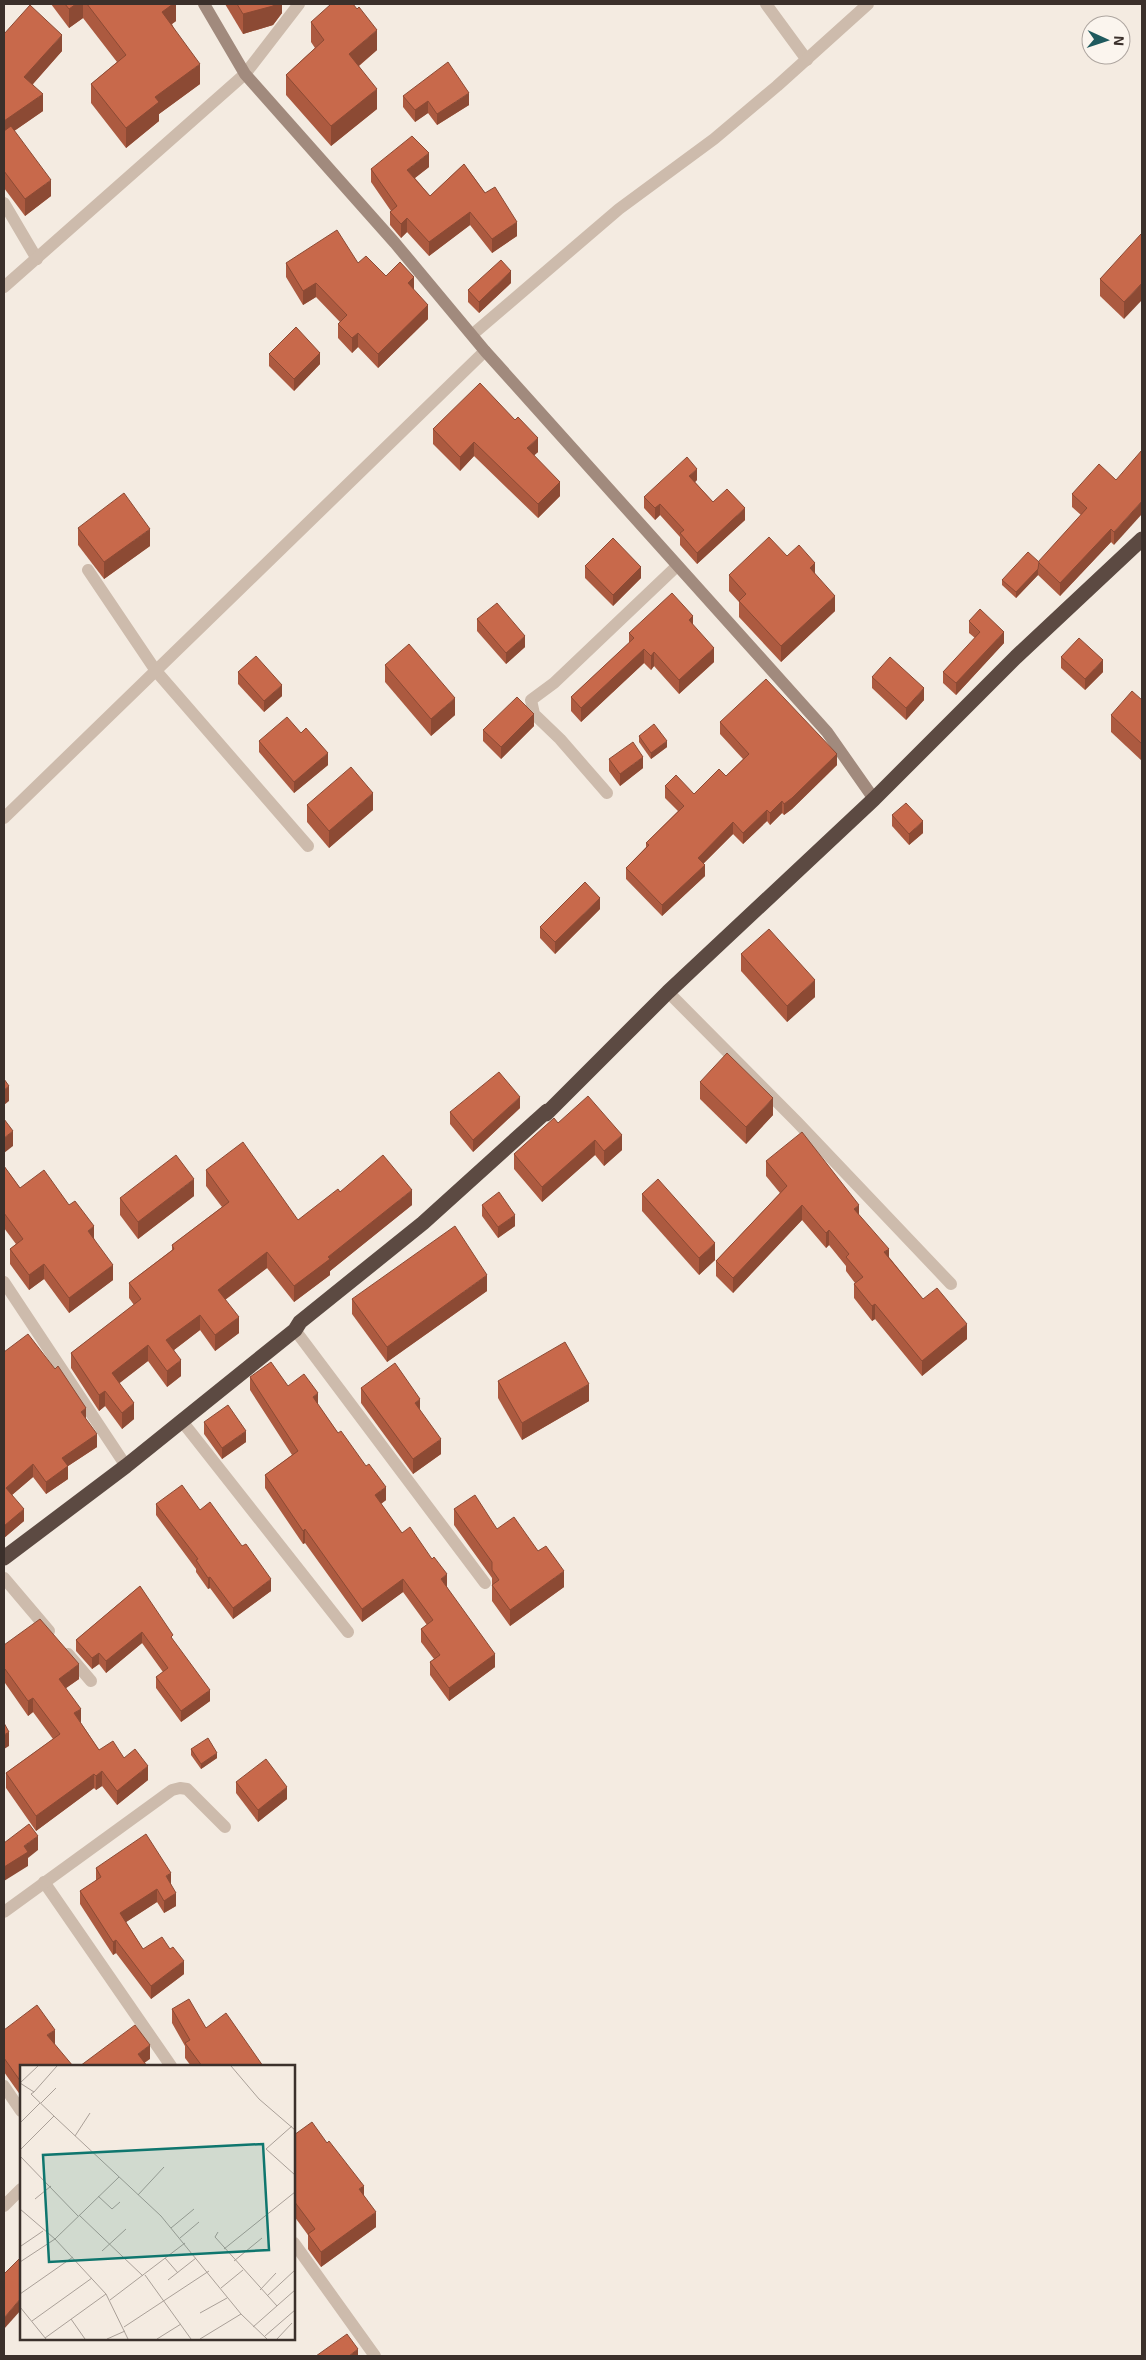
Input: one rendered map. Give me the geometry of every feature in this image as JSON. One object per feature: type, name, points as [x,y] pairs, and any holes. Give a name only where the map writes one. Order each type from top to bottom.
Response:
[{"type":"highway","points":[[4,1558],[126,1466],[295,1330],[300,1322],[423,1223],[546,1110],[546,1114],[668,992],[874,798],[1016,657],[1142,539]]},
{"type":"street","points":[[204,4],[245,74],[473,334],[485,351],[827,732],[874,798]]},
{"type":"street","points":[[4,287],[245,74],[299,4]]},
{"type":"street","points":[[766,4],[803,63]]},
{"type":"street","points":[[473,334],[619,209],[714,139],[778,86],[868,4]]},
{"type":"street","points":[[4,203],[37,259]]},
{"type":"street","points":[[4,818],[485,351]]},
{"type":"street","points":[[607,793],[560,739],[534,714],[532,700],[554,683],[677,566]]},
{"type":"street","points":[[88,570],[156,671],[308,846]]},
{"type":"street","points":[[668,992],[797,1122],[951,1284]]},
{"type":"street","points":[[4,1282],[126,1466]]},
{"type":"street","points":[[295,1330],[484,1583]]},
{"type":"street","points":[[181,1420],[348,1632]]},
{"type":"street","points":[[4,1578],[92,1681]]},
{"type":"street","points":[[4,1912],[172,1790],[187,1789],[224,1827]]},
{"type":"street","points":[[44,1882],[170,2065]]},
{"type":"street","points":[[4,2086],[20,2110]]},
{"type":"street","points":[[4,2206],[20,2190]]},
{"type":"street","points":[[295,2244],[375,2356]]},
{"type":"building","points":[[65,4],[76,4],[69,9]]},
{"type":"building","points":[[87,4],[173,4],[162,12],[200,64],[155,97],[159,102],[126,128],[91,84],[126,55]]},
{"type":"building","points":[[237,4],[274,4],[273,6],[243,14]]},
{"type":"building","points":[[331,4],[353,4],[357,9],[359,7],[377,30],[349,54],[377,89],[331,126],[286,75],[324,40],[311,22]]},
{"type":"building","points":[[30,5],[62,35],[24,77],[43,94],[4,121],[4,34]]},
{"type":"building","points":[[448,62],[469,93],[437,114],[428,101],[415,110],[403,96]]},
{"type":"building","points":[[11,126],[51,180],[25,199],[4,171],[4,131]]},
{"type":"building","points":[[412,136],[429,153],[407,170],[430,196],[464,164],[485,193],[495,187],[517,222],[492,239],[470,212],[429,242],[407,218],[401,224],[390,212],[397,206],[371,169]]},
{"type":"building","points":[[337,230],[358,263],[366,256],[386,276],[400,262],[414,277],[408,283],[428,305],[378,354],[358,333],[352,338],[338,324],[347,315],[316,283],[303,291],[286,263]]},
{"type":"building","points":[[1141,234],[1142,283],[1124,302],[1100,279]]},
{"type":"building","points":[[501,260],[511,271],[479,302],[468,290]]},
{"type":"building","points":[[296,327],[320,353],[294,379],[269,354]]},
{"type":"building","points":[[480,383],[515,420],[518,417],[538,438],[527,448],[560,482],[538,504],[474,442],[460,457],[433,429]]},
{"type":"building","points":[[1142,450],[1142,501],[1114,532],[1111,529],[1060,583],[1038,562],[1087,508],[1072,494],[1099,464],[1116,480]]},
{"type":"building","points":[[687,457],[697,469],[689,476],[713,502],[727,489],[745,508],[697,553],[680,533],[684,530],[660,504],[655,508],[644,497]]},
{"type":"building","points":[[124,493],[150,529],[104,562],[78,528]]},
{"type":"building","points":[[769,537],[787,556],[799,545],[815,563],[810,568],[835,596],[781,646],[739,601],[746,594],[729,575]]},
{"type":"building","points":[[613,538],[641,567],[613,595],[585,566]]},
{"type":"building","points":[[1028,552],[1039,562],[1038,569],[1016,592],[1002,580]]},
{"type":"building","points":[[672,593],[693,616],[689,620],[714,648],[679,680],[654,652],[651,656],[644,649],[581,708],[571,697],[634,638],[629,633]]},
{"type":"building","points":[[497,603],[525,636],[506,653],[477,619]]},
{"type":"building","points":[[980,609],[1004,632],[956,683],[943,672],[980,632],[969,621]]},
{"type":"building","points":[[1079,638],[1103,660],[1085,679],[1061,657]]},
{"type":"building","points":[[409,644],[455,698],[431,719],[385,665]]},
{"type":"building","points":[[256,656],[282,685],[264,701],[238,672]]},
{"type":"building","points":[[890,657],[924,688],[906,708],[872,677]]},
{"type":"building","points":[[766,679],[837,754],[792,798],[784,804],[782,801],[770,813],[767,810],[743,833],[733,822],[698,858],[705,865],[662,905],[626,868],[649,845],[646,843],[684,806],[665,786],[676,775],[694,794],[719,769],[726,776],[749,754],[720,722]]},
{"type":"building","points":[[1132,691],[1142,700],[1142,744],[1111,715]]},
{"type":"building","points":[[517,697],[534,714],[501,747],[483,730]]},
{"type":"building","points":[[287,717],[301,733],[306,728],[328,753],[294,782],[259,741]]},
{"type":"building","points":[[654,724],[667,741],[651,753],[639,736]]},
{"type":"building","points":[[633,742],[643,757],[620,774],[609,759]]},
{"type":"building","points":[[351,767],[373,793],[329,831],[307,805]]},
{"type":"building","points":[[906,803],[923,821],[909,834],[892,815]]},
{"type":"building","points":[[585,882],[600,898],[555,942],[540,927]]},
{"type":"building","points":[[769,929],[815,980],[787,1006],[741,954]]},
{"type":"building","points":[[727,1053],[773,1098],[746,1127],[700,1082]]},
{"type":"building","points":[[499,1072],[520,1097],[473,1140],[450,1112]]},
{"type":"building","points":[[4,1079],[9,1086],[4,1090]]},
{"type":"building","points":[[588,1096],[622,1135],[604,1151],[595,1140],[542,1187],[514,1154],[554,1118],[558,1123]]},
{"type":"building","points":[[4,1119],[13,1131],[4,1138]]},
{"type":"building","points":[[802,1132],[859,1205],[854,1209],[889,1249],[884,1252],[923,1299],[937,1288],[967,1324],[922,1361],[875,1304],[872,1306],[854,1284],[863,1277],[846,1257],[849,1254],[829,1230],[826,1233],[802,1205],[733,1278],[716,1261],[787,1186],[766,1161]]},
{"type":"building","points":[[243,1142],[298,1220],[338,1189],[340,1192],[383,1155],[412,1190],[328,1257],[330,1259],[294,1286],[267,1252],[218,1290],[239,1317],[215,1335],[200,1315],[166,1340],[181,1360],[167,1371],[148,1345],[112,1373],[134,1403],[122,1413],[105,1391],[99,1395],[71,1353],[141,1299],[129,1283],[174,1249],[172,1245],[229,1202],[206,1170]]},
{"type":"building","points":[[176,1155],[194,1179],[138,1222],[120,1198]]},
{"type":"building","points":[[4,1166],[20,1188],[44,1170],[69,1205],[75,1201],[94,1226],[88,1231],[113,1265],[69,1298],[44,1264],[29,1275],[10,1249],[23,1239],[4,1213]]},
{"type":"building","points":[[658,1179],[715,1243],[699,1258],[642,1194]]},
{"type":"building","points":[[499,1192],[515,1215],[498,1227],[482,1205]]},
{"type":"building","points":[[455,1226],[487,1275],[387,1347],[352,1299]]},
{"type":"building","points":[[28,1334],[55,1369],[58,1366],[86,1408],[81,1412],[97,1434],[62,1458],[68,1466],[46,1482],[33,1464],[6,1488],[24,1509],[4,1526],[4,1352]]},
{"type":"building","points":[[565,1342],[589,1384],[522,1423],[498,1381]]},
{"type":"building","points":[[271,1362],[288,1386],[304,1374],[318,1393],[313,1397],[338,1433],[341,1431],[366,1466],[369,1464],[386,1487],[375,1495],[402,1533],[410,1527],[432,1559],[434,1557],[447,1574],[441,1579],[495,1654],[449,1688],[430,1662],[440,1655],[421,1629],[433,1620],[403,1579],[362,1609],[305,1529],[303,1531],[265,1475],[298,1451],[250,1377]]},
{"type":"building","points":[[395,1363],[420,1399],[415,1403],[441,1439],[413,1459],[361,1388]]},
{"type":"building","points":[[228,1405],[246,1431],[222,1448],[204,1422]]},
{"type":"building","points":[[182,1485],[200,1510],[210,1502],[242,1546],[246,1544],[271,1579],[233,1608],[210,1577],[208,1578],[196,1560],[198,1559],[156,1504]]},
{"type":"building","points":[[475,1495],[497,1529],[514,1517],[538,1551],[546,1546],[564,1571],[510,1610],[492,1585],[499,1580],[492,1570],[492,1562],[454,1509]]},
{"type":"building","points":[[140,1586],[173,1635],[171,1637],[210,1690],[181,1711],[156,1677],[168,1668],[142,1632],[106,1661],[99,1653],[92,1658],[76,1640]]},
{"type":"building","points":[[40,1619],[79,1664],[59,1679],[81,1709],[74,1713],[99,1750],[113,1741],[124,1758],[135,1749],[148,1766],[117,1791],[102,1771],[96,1776],[94,1774],[36,1816],[6,1773],[60,1734],[33,1698],[28,1701],[4,1669],[4,1645]]},
{"type":"building","points":[[4,1723],[9,1732],[4,1735]]},
{"type":"building","points":[[208,1738],[217,1753],[201,1764],[191,1749]]},
{"type":"building","points":[[266,1759],[287,1787],[258,1810],[236,1782]]},
{"type":"building","points":[[29,1824],[38,1836],[24,1846],[28,1852],[4,1867],[4,1843]]},
{"type":"building","points":[[146,1834],[171,1873],[166,1876],[176,1893],[164,1901],[157,1889],[120,1913],[143,1949],[162,1937],[170,1949],[173,1947],[184,1961],[151,1986],[116,1940],[113,1942],[80,1891],[101,1877],[96,1868]]},
{"type":"building","points":[[189,1999],[206,2028],[226,2013],[262,2065],[201,2065],[185,2043],[190,2040],[172,2009]]},
{"type":"building","points":[[37,2005],[55,2030],[47,2035],[72,2065],[20,2065],[20,2081],[4,2058],[4,2030]]},
{"type":"building","points":[[135,2025],[150,2045],[138,2054],[146,2065],[81,2065]]},
{"type":"building","points":[[312,2122],[327,2143],[329,2141],[364,2186],[359,2189],[376,2212],[321,2252],[308,2234],[315,2229],[295,2202],[295,2134]]},
{"type":"building","points":[[20,2258],[20,2299],[4,2318],[4,2274]]},
{"type":"building","points":[[347,2334],[358,2349],[349,2356],[316,2356]]}]
